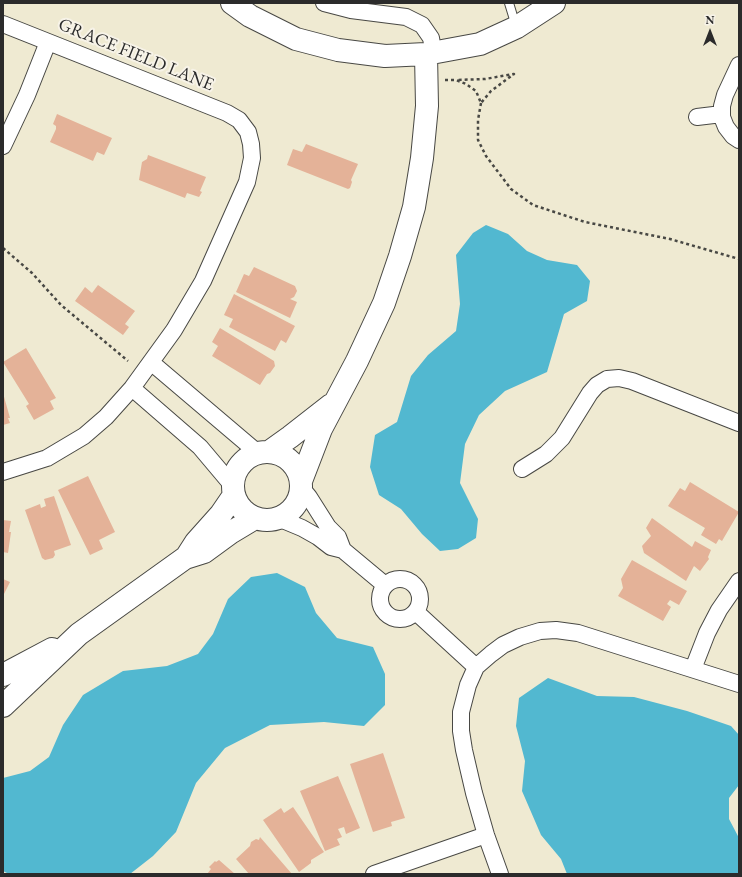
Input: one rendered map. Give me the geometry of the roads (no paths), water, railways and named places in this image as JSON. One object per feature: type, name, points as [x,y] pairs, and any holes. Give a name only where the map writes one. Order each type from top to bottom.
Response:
[{"type":"street","points":[[232,3],[250,16],[296,39],[338,50],[385,56],[426,54],[480,44],[516,27],[554,3]]},
{"type":"street","points":[[324,3],[351,10],[406,17],[422,25],[431,38],[433,50],[426,54]]},
{"type":"street","name":"GRACE FIELD LANE","points":[[3,24],[227,113],[239,120],[248,132],[252,158],[246,182],[203,280],[174,330],[152,362]]},
{"type":"street","points":[[3,146],[27,95],[48,42]]},
{"type":"street","points":[[300,483],[321,429],[357,361],[384,303],[400,256],[414,207],[422,158],[427,106],[426,54]]},
{"type":"street","points":[[739,65],[723,100],[722,114],[726,127],[733,136],[739,140]]},
{"type":"street","points":[[697,117],[722,114]]},
{"type":"street","points":[[3,472],[47,458],[84,436],[106,417],[132,388],[152,362],[263,452],[279,454],[289,460],[297,470],[300,483],[300,493],[296,504],[288,512],[278,518],[266,520],[255,518],[246,513],[238,505],[233,490],[200,448],[132,388]]},
{"type":"street","points":[[522,469],[546,454],[562,438],[590,393],[597,385],[607,380],[619,378],[632,381],[739,423]]},
{"type":"street","points":[[185,558],[196,542],[221,514],[233,490],[235,474],[240,464],[248,457],[263,452],[290,437],[335,402]]},
{"type":"street","points":[[300,483],[328,527],[338,537],[343,550]]},
{"type":"street","points":[[3,706],[80,634],[185,558],[204,552],[230,533],[255,518]]},
{"type":"street","points":[[278,518],[318,537],[331,547],[343,550],[385,585]]},
{"type":"street","points":[[404,579],[415,585],[421,597],[416,612],[410,618],[403,620],[395,619],[384,612],[380,598],[381,591],[385,585],[391,581],[404,579]]},
{"type":"street","points":[[693,669],[707,633],[719,610],[739,581]]},
{"type":"street","points":[[416,612],[476,667]]},
{"type":"street","points":[[500,874],[486,835],[464,750],[461,731],[462,712],[468,685],[476,667],[497,650],[520,637],[540,632],[556,630],[578,633],[739,684]]},
{"type":"street","points":[[3,675],[80,634]]},
{"type":"street","points":[[374,874],[486,835]]},
{"type":"lane","points":[[509,3],[516,27]]},
{"type":"water","points":[[486,225],[508,234],[527,251],[547,260],[577,265],[590,281],[587,301],[564,314],[547,372],[505,391],[479,415],[465,444],[460,483],[478,519],[476,538],[458,549],[440,551],[422,534],[401,509],[379,495],[370,467],[375,435],[397,422],[411,376],[428,355],[456,331],[460,304],[456,255],[473,233]]},
{"type":"water","points":[[277,573],[305,587],[316,613],[337,638],[373,647],[385,674],[385,705],[364,726],[324,722],[270,725],[225,748],[196,783],[176,832],[153,856],[130,874],[9,874],[3,871],[3,778],[30,771],[49,757],[63,725],[83,695],[123,671],[167,666],[198,654],[213,634],[228,599],[251,577]]},
{"type":"water","points":[[548,678],[597,696],[634,697],[687,711],[731,726],[739,735],[739,785],[729,798],[729,819],[739,838],[739,874],[567,874],[561,859],[541,835],[522,791],[525,761],[516,726],[519,698]]}]
